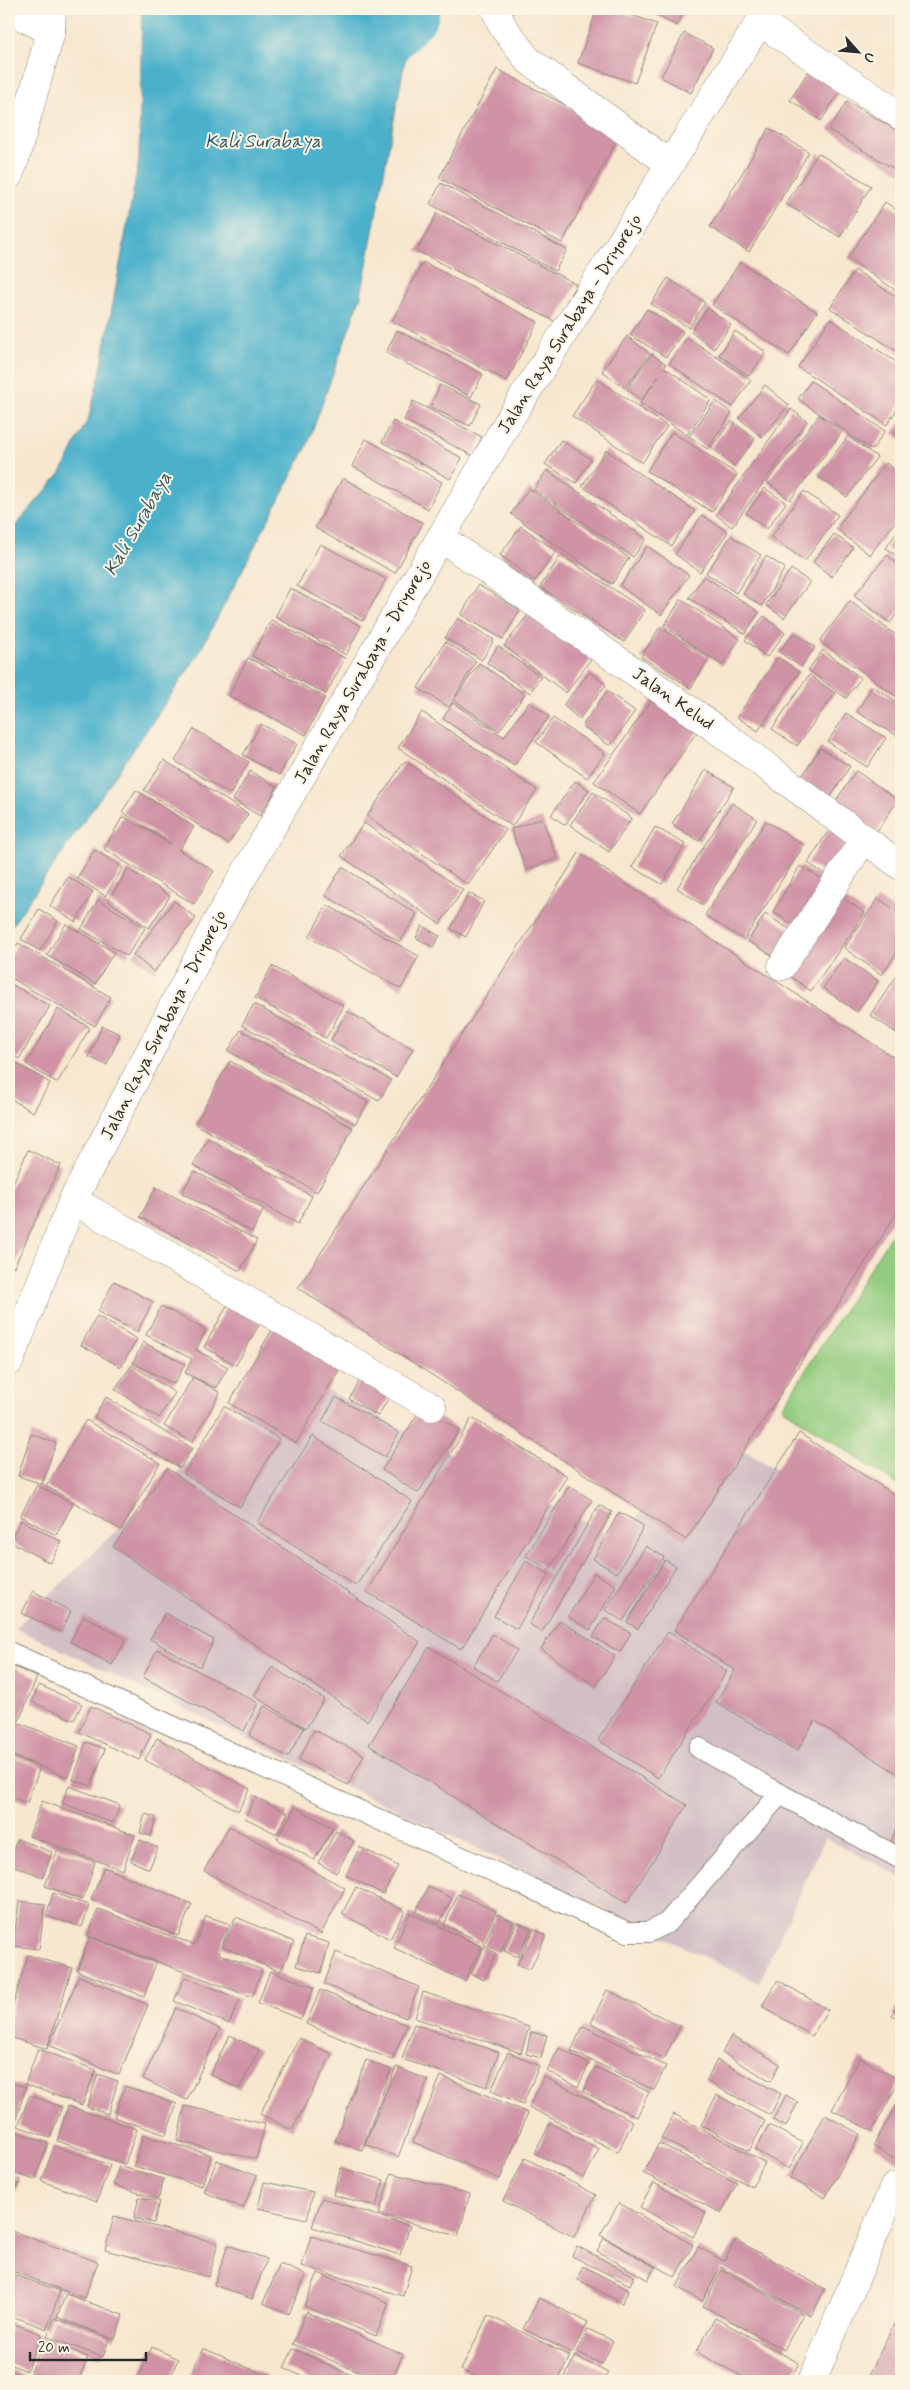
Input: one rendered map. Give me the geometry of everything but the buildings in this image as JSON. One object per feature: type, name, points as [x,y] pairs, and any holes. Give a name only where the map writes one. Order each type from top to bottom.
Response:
[{"type":"street","points":[[495,9],[503,27],[528,60],[670,164]]},
{"type":"street","points":[[9,10],[51,20],[16,160],[9,175]]},
{"type":"street","points":[[764,15],[901,116]]},
{"type":"street","name":"Jalan Raya Surabaya - Driyorejo","points":[[9,1362],[74,1200],[216,923],[512,415],[764,15]]},
{"type":"street","name":"Jalan Kelud","points":[[441,538],[697,715],[864,839],[899,860]]},
{"type":"street","points":[[782,966],[864,839]]},
{"type":"street","points":[[74,1200],[432,1407]]},
{"type":"street","points":[[812,2381],[894,2187]]},
{"type":"lane","points":[[9,1652],[627,1932],[649,1932],[667,1922],[780,1794]]},
{"type":"lane","points":[[699,1748],[901,1860]]},
{"type":"shaded area","points":[[285,1369],[616,1538],[715,1434],[901,1541],[901,1877],[825,1838],[759,1983],[15,1628]]},
{"type":"green space","points":[[901,1219],[901,1487],[782,1408]]},
{"type":"water","name":"Kali Surabaya","points":[[142,9],[383,9],[405,60],[361,296],[307,446],[197,657],[9,930],[9,533],[61,473],[89,417],[100,374],[139,160]]},
{"type":"waterway","points":[[322,96],[405,9]]}]
